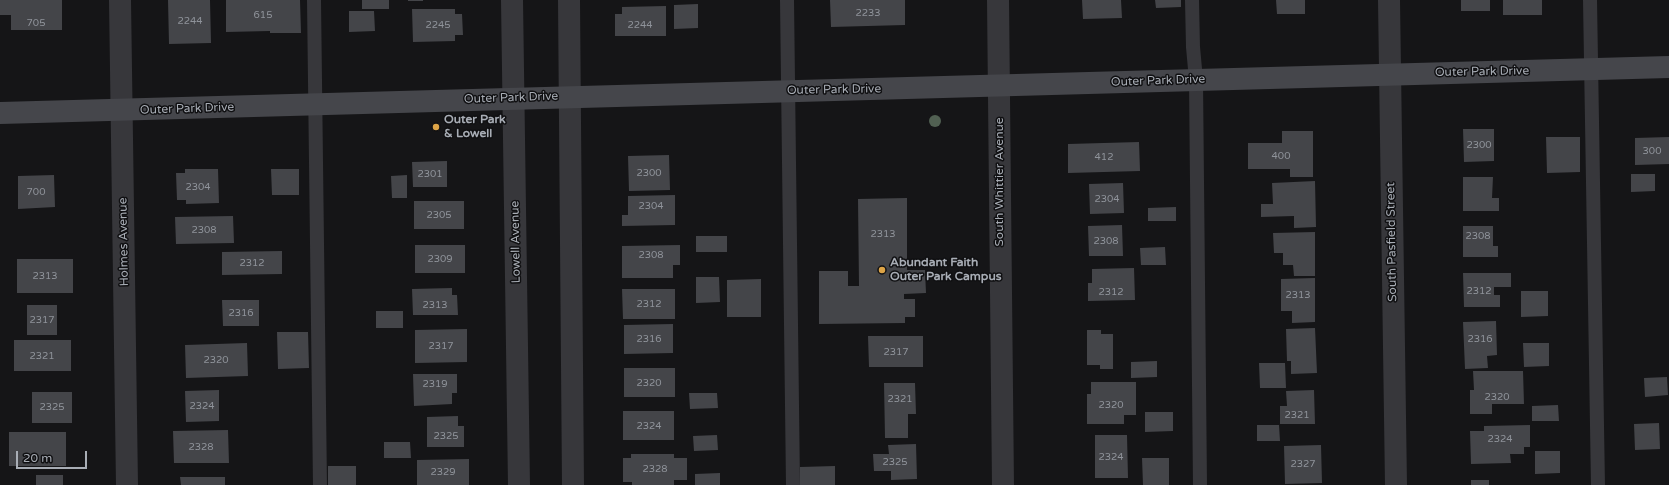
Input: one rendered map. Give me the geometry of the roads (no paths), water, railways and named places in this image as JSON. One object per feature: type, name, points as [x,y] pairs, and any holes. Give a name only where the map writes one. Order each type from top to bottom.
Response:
[{"type":"street","name":"Holmes Avenue","points":[[120,0],[127,485]]},
{"type":"street","name":"Lowell Avenue","points":[[512,0],[519,485]]},
{"type":"street","points":[[569,0],[574,485]]},
{"type":"street","name":"South Whittier Avenue","points":[[998,0],[1003,485]]},
{"type":"street","name":"South Pasfield Street","points":[[1389,0],[1396,485]]},
{"type":"street","name":"Outer Park Drive","points":[[0,113],[315,105],[569,96],[1000,86],[1669,67]]},
{"type":"lane","points":[[314,0],[320,485]]},
{"type":"lane","points":[[786,0],[793,485]]},
{"type":"lane","points":[[1192,0],[1193,47],[1196,80],[1200,485]]},
{"type":"lane","points":[[1590,0],[1598,485]]},
{"type":"place","name":"Outer Park & Lowell","points":[[436,127]]},
{"type":"place","name":"Abundant Faith Outer Park Campus","points":[[882,270]]}]
